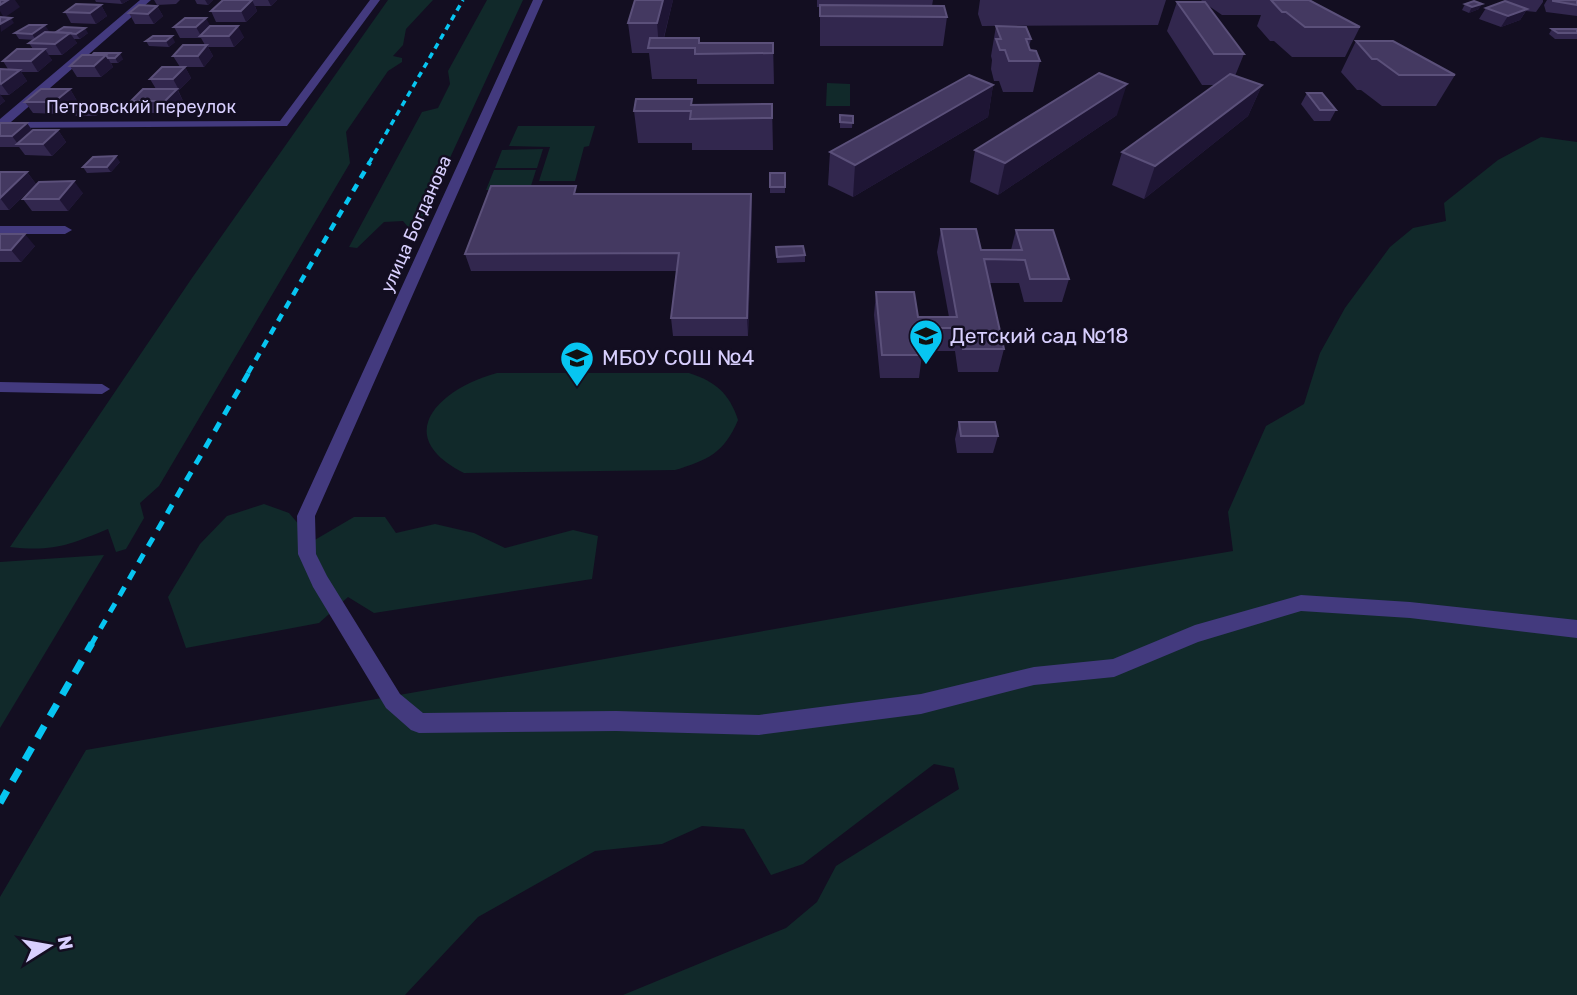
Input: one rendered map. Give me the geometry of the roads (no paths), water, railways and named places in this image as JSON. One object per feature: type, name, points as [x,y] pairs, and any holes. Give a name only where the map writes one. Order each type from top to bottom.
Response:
[{"type":"street","points":[[0,125],[146,0]]},
{"type":"street","name":"Петровский переулок","points":[[0,125],[283,124],[375,0]]},
{"type":"street","name":"улица Богданова","points":[[538,0],[306,516],[307,554],[393,701],[419,723],[616,721],[759,726],[921,704],[1034,676],[1114,668],[1195,634],[1301,603],[1410,610],[1577,629]]},
{"type":"street","points":[[0,230],[65,230]]},
{"type":"street","points":[[0,387],[102,389]]},
{"type":"railway","points":[[369,163],[463,0]]},
{"type":"railway","points":[[248,373],[370,162]]},
{"type":"railway","points":[[91,645],[249,372]]},
{"type":"railway","points":[[0,803],[92,643]]},
{"type":"place","name":"Детский сад №18","points":[[926,366]]},
{"type":"place","name":"МБОУ СОШ №4","points":[[577,388]]}]
